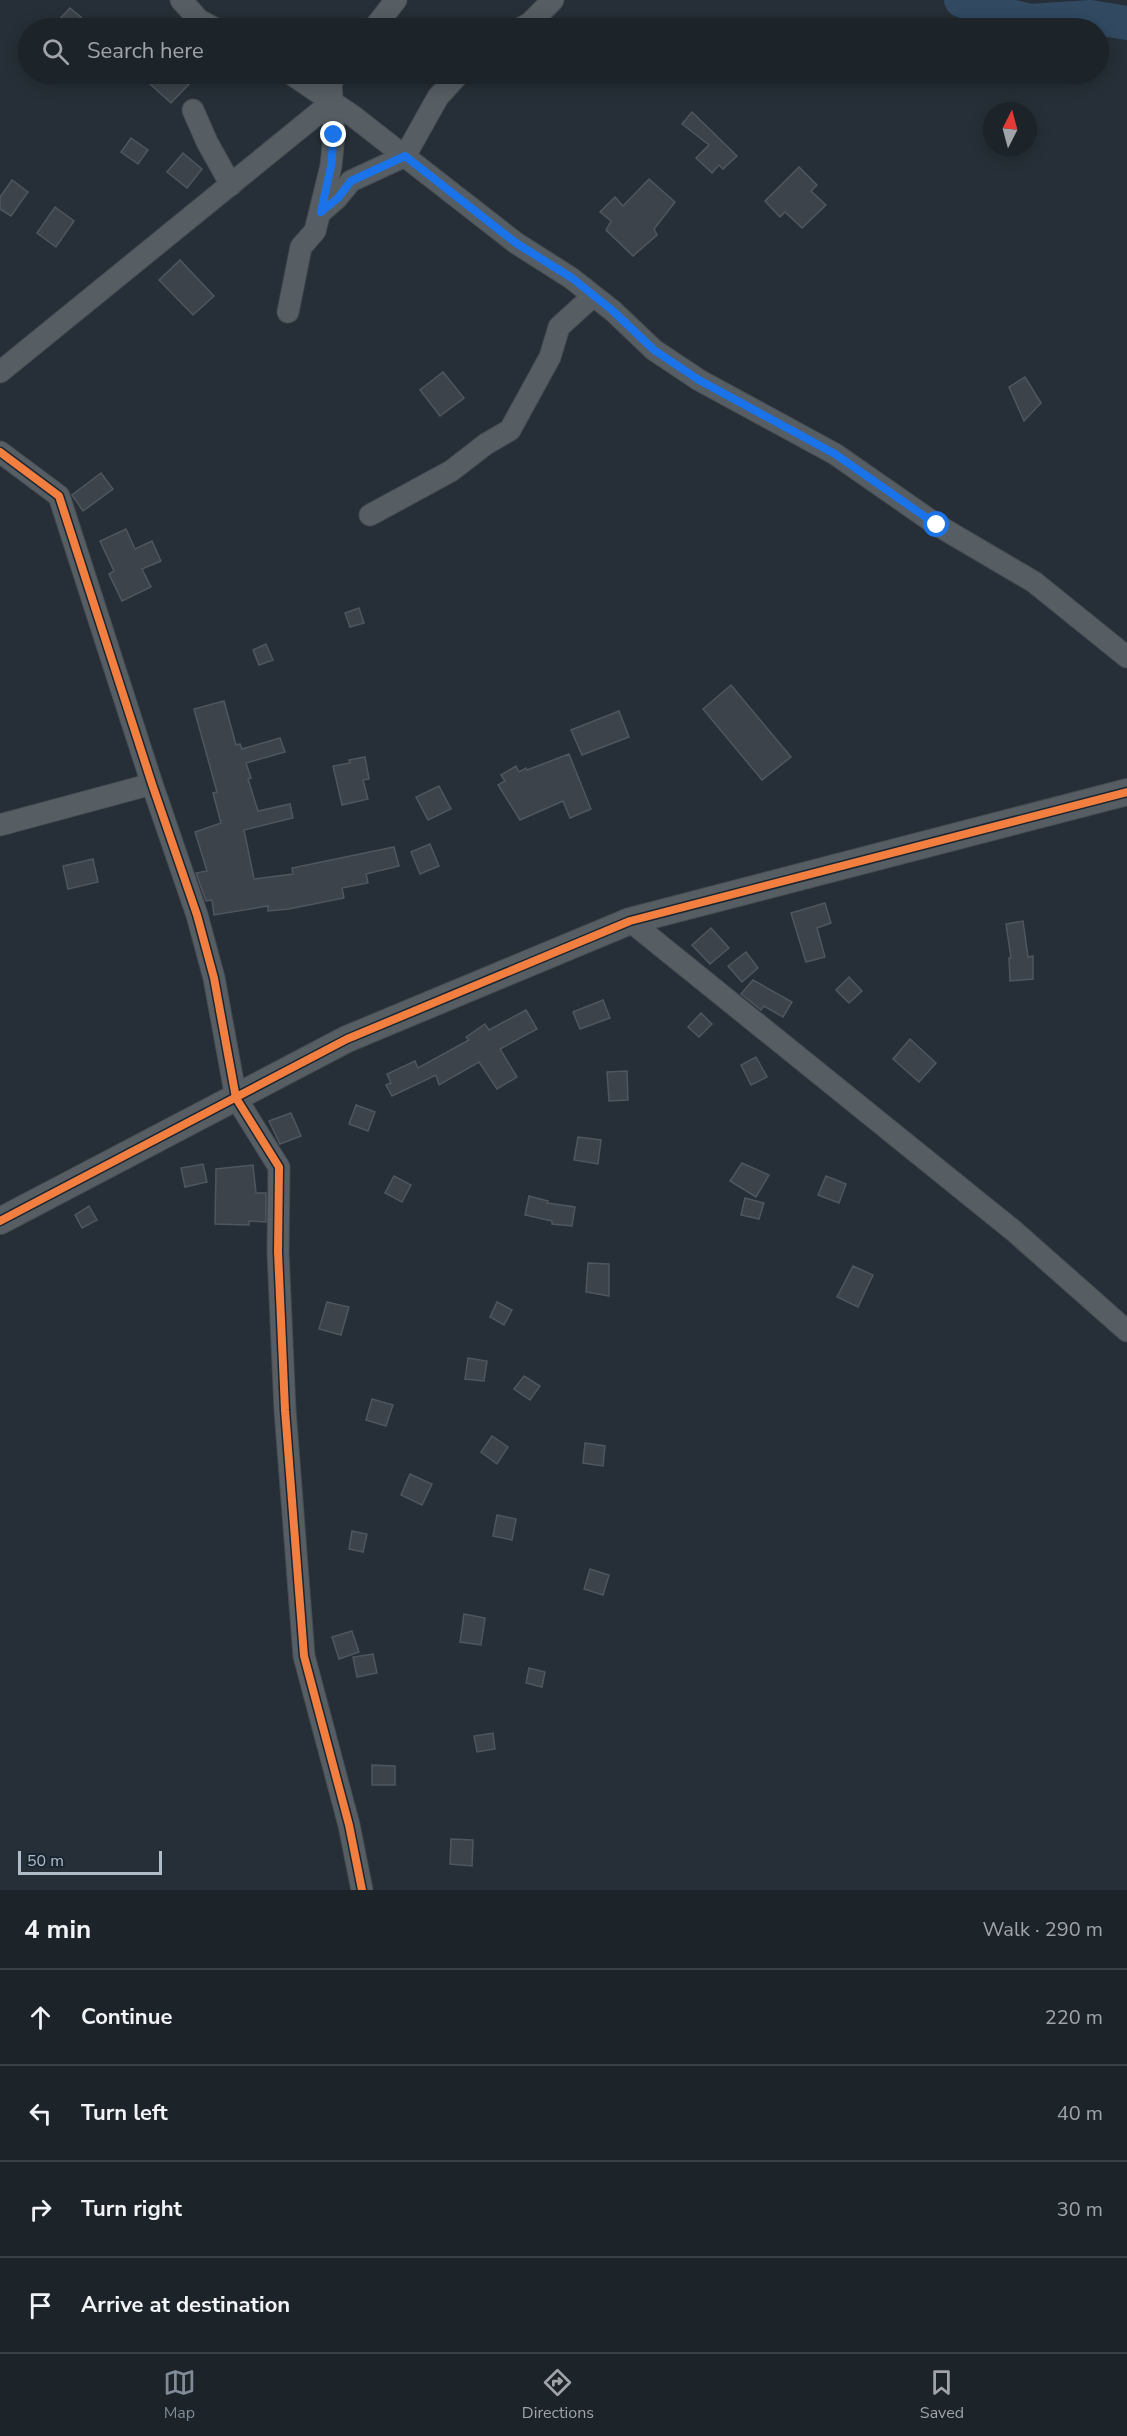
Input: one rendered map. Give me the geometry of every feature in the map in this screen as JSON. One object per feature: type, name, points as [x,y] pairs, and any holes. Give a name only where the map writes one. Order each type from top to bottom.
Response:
[{"type":"street","points":[[181,0],[196,18]]},
{"type":"street","points":[[382,18],[396,0]]},
{"type":"street","points":[[535,18],[553,0]]},
{"type":"street","points":[[306,84],[405,156],[516,243],[572,278],[654,350],[699,380],[835,454],[937,525],[1034,582],[1127,657]]},
{"type":"street","points":[[288,312],[301,247],[315,231],[331,166],[334,135],[331,84]]},
{"type":"street","points":[[321,212],[338,198],[351,181],[405,156],[438,97],[450,84]]},
{"type":"street","points":[[0,372],[332,102]]},
{"type":"street","points":[[194,110],[207,142],[231,184]]},
{"type":"street","points":[[369,514],[451,471],[486,444],[510,430],[550,357],[560,327],[593,296]]},
{"type":"street","points":[[0,452],[59,496],[197,915],[214,978],[236,1098],[279,1167],[278,1252],[285,1398],[304,1656],[349,1825],[362,1890]]},
{"type":"street","points":[[0,825],[152,784]]},
{"type":"street","points":[[0,1221],[347,1039],[630,921],[1127,792]]},
{"type":"street","points":[[630,921],[1014,1231],[1127,1331]]},
{"type":"building","points":[[70,8],[81,17],[80,18],[60,18]]},
{"type":"building","points":[[150,84],[189,84],[171,103]]},
{"type":"building","points":[[692,112],[737,156],[723,169],[719,165],[712,173],[696,158],[709,145],[682,124]]},
{"type":"building","points":[[131,138],[148,150],[138,164],[121,152]]},
{"type":"building","points":[[183,153],[202,169],[187,188],[167,172]]},
{"type":"building","points":[[799,167],[817,185],[811,191],[826,205],[802,228],[785,212],[780,217],[765,201]]},
{"type":"building","points":[[649,179],[675,202],[654,229],[657,235],[633,256],[606,230],[611,221],[600,212],[615,197],[623,206]]},
{"type":"building","points":[[12,180],[28,192],[11,216],[0,209],[0,197]]},
{"type":"building","points":[[55,207],[74,221],[56,247],[37,233]]},
{"type":"building","points":[[180,260],[214,296],[193,315],[159,280]]},
{"type":"building","points":[[443,372],[464,398],[440,416],[420,390]]},
{"type":"building","points":[[1025,377],[1041,403],[1024,421],[1009,387]]},
{"type":"building","points":[[101,473],[113,489],[83,511],[72,495]]},
{"type":"building","points":[[126,529],[135,549],[152,541],[161,561],[142,569],[151,587],[122,601],[109,574],[114,571],[100,541]]},
{"type":"building","points":[[359,608],[364,623],[350,627],[345,613]]},
{"type":"building","points":[[266,644],[273,660],[259,665],[253,650]]},
{"type":"building","points":[[731,685],[791,757],[762,780],[703,709]]},
{"type":"building","points":[[224,701],[236,745],[240,744],[242,749],[280,738],[285,752],[246,763],[251,778],[248,779],[258,811],[290,804],[293,818],[244,830],[254,879],[293,874],[292,868],[394,847],[399,866],[366,874],[368,883],[342,888],[344,898],[289,909],[268,911],[268,906],[214,915],[212,900],[206,901],[196,873],[207,871],[195,832],[221,823],[213,793],[217,792],[194,709]]},
{"type":"building","points":[[619,711],[629,737],[582,755],[571,730]]},
{"type":"building","points":[[569,754],[591,809],[570,818],[563,801],[520,820],[498,785],[505,781],[501,775],[516,766],[519,772]]},
{"type":"building","points":[[365,757],[369,779],[363,780],[368,799],[342,805],[333,766]]},
{"type":"building","points":[[439,786],[451,809],[428,820],[416,797]]},
{"type":"building","points":[[430,844],[439,866],[420,874],[411,852]]},
{"type":"building","points":[[93,859],[98,882],[68,889],[63,866]]},
{"type":"building","points":[[825,903],[831,923],[817,928],[825,957],[806,962],[791,913]]},
{"type":"building","points":[[1023,921],[1028,957],[1033,956],[1033,979],[1010,981],[1009,958],[1011,958],[1006,924]]},
{"type":"building","points":[[711,928],[729,948],[710,964],[692,945]]},
{"type":"building","points":[[746,952],[758,968],[742,982],[728,966]]},
{"type":"building","points":[[849,977],[862,991],[849,1003],[836,990]]},
{"type":"building","points":[[753,980],[792,1002],[783,1017],[764,1006],[761,1010],[741,994]]},
{"type":"building","points":[[603,1000],[610,1018],[580,1029],[573,1012]]},
{"type":"building","points":[[526,1010],[537,1029],[500,1049],[517,1077],[497,1089],[479,1062],[439,1085],[436,1075],[392,1096],[386,1085],[391,1083],[387,1074],[415,1061],[418,1068],[469,1040],[466,1037],[485,1024],[489,1030]]},
{"type":"building","points":[[701,1013],[712,1024],[699,1037],[688,1027]]},
{"type":"building","points":[[910,1039],[936,1063],[919,1082],[893,1059]]},
{"type":"building","points":[[756,1057],[767,1077],[751,1085],[741,1065]]},
{"type":"building","points":[[627,1071],[628,1100],[609,1101],[607,1072]]},
{"type":"building","points":[[356,1105],[375,1112],[368,1131],[349,1124]]},
{"type":"building","points":[[291,1113],[301,1136],[280,1144],[269,1121]]},
{"type":"building","points":[[578,1137],[601,1140],[598,1164],[574,1160]]},
{"type":"building","points":[[742,1163],[769,1175],[756,1197],[730,1181]]},
{"type":"building","points":[[203,1164],[207,1182],[185,1187],[181,1168]]},
{"type":"building","points":[[253,1165],[256,1193],[266,1193],[266,1222],[249,1221],[249,1225],[215,1224],[216,1169]]},
{"type":"building","points":[[394,1176],[411,1185],[402,1202],[385,1193]]},
{"type":"building","points":[[826,1176],[846,1184],[839,1203],[818,1195]]},
{"type":"building","points":[[529,1196],[548,1201],[547,1203],[575,1207],[572,1226],[552,1224],[552,1221],[525,1215]]},
{"type":"building","points":[[745,1198],[764,1203],[759,1219],[741,1215]]},
{"type":"building","points":[[89,1206],[97,1220],[82,1228],[75,1215]]},
{"type":"building","points":[[588,1263],[609,1264],[609,1296],[586,1292]]},
{"type":"building","points":[[853,1266],[873,1275],[858,1307],[837,1297]]},
{"type":"building","points":[[327,1302],[349,1307],[341,1335],[319,1329]]},
{"type":"building","points":[[497,1302],[512,1310],[504,1325],[490,1317]]},
{"type":"building","points":[[468,1358],[487,1361],[484,1381],[465,1379]]},
{"type":"building","points":[[524,1376],[540,1386],[530,1400],[514,1389]]},
{"type":"building","points":[[372,1399],[393,1405],[386,1426],[366,1420]]},
{"type":"building","points":[[492,1436],[508,1447],[497,1464],[481,1452]]},
{"type":"building","points":[[585,1443],[605,1446],[603,1466],[583,1463]]},
{"type":"building","points":[[410,1474],[432,1484],[422,1505],[401,1495]]},
{"type":"building","points":[[497,1515],[516,1519],[512,1540],[493,1536]]},
{"type":"building","points":[[352,1531],[367,1534],[363,1552],[349,1549]]},
{"type":"building","points":[[590,1569],[609,1575],[603,1595],[584,1589]]},
{"type":"building","points":[[464,1614],[485,1618],[481,1645],[460,1642]]},
{"type":"building","points":[[352,1631],[359,1652],[339,1659],[332,1637]]},
{"type":"building","points":[[373,1654],[377,1673],[357,1677],[353,1657]]},
{"type":"building","points":[[529,1668],[545,1672],[542,1687],[526,1683]]},
{"type":"building","points":[[493,1733],[495,1749],[477,1752],[474,1736]]},
{"type":"building","points":[[372,1765],[395,1766],[395,1785],[372,1785]]},
{"type":"building","points":[[451,1839],[473,1840],[472,1866],[450,1864]]},
{"type":"waterway","points":[[961,0],[1018,18]]},
{"type":"waterway","points":[[1075,18],[1096,18]]},
{"type":"waterway","points":[[1109,20],[1127,23]]},
{"type":"cycle path","points":[[0,452],[59,496],[197,915],[214,978],[236,1098],[279,1167],[278,1252],[285,1410],[304,1656],[349,1825],[362,1890]]},
{"type":"cycle path","points":[[0,1221],[347,1039],[630,921],[1127,792]]},
{"type":"route","points":[[334,135],[331,166],[321,212],[338,198],[351,181],[405,156],[516,243],[572,278],[613,311],[654,350],[699,380],[835,454],[937,525]]}]
